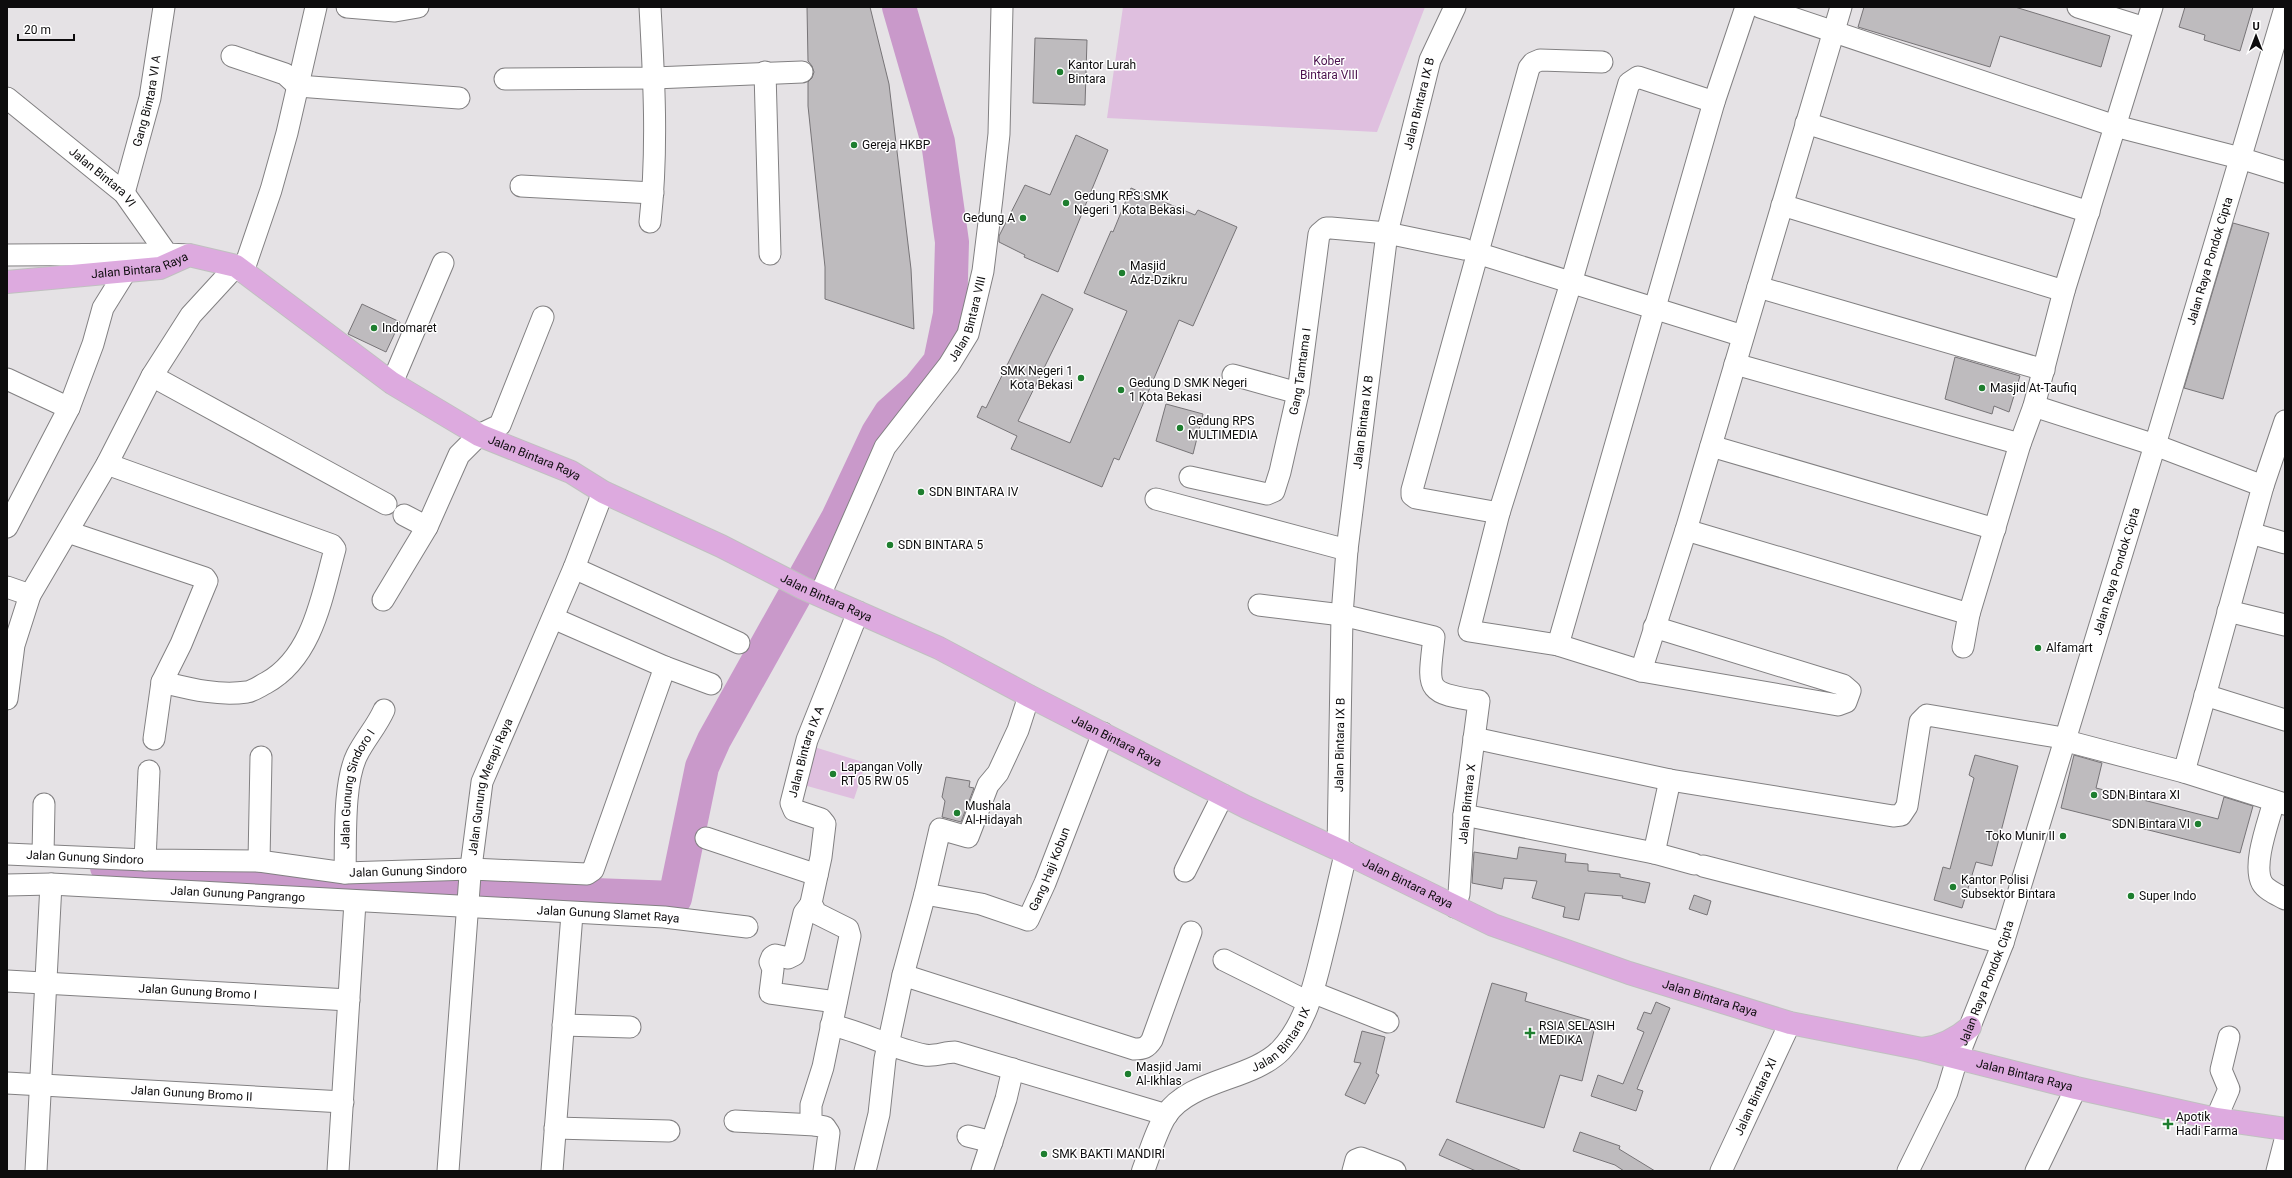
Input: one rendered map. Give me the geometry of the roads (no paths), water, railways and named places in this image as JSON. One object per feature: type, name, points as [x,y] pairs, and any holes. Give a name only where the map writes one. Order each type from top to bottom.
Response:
[{"type":"main road","name":"Jalan Bintara Raya","points":[[7,282],[160,268],[189,255],[239,269],[392,383],[479,435],[571,472],[603,492],[721,546],[812,591],[939,648],[1029,696],[1223,795],[1493,925],[1629,973],[1790,1023],[1922,1049],[2076,1088],[2216,1119],[2285,1129]]},
{"type":"main road","points":[[1922,1049],[1934,1048],[1958,1037],[1970,1027]]},
{"type":"street","name":"Gang Bintara VI A","points":[[124,193],[150,98],[164,7]]},
{"type":"street","points":[[7,699],[14,645],[30,595],[107,464],[152,376],[191,316],[239,269],[271,190],[288,133],[316,7]]},
{"type":"street","points":[[347,7],[395,11],[418,7]]},
{"type":"street","points":[[650,7],[654,78],[653,193],[650,222]]},
{"type":"street","name":"Jalan Bintara VIII","points":[[812,591],[885,447],[949,365],[968,334],[984,271],[999,134],[1002,7]]},
{"type":"street","name":"Jalan Bintara IX B","points":[[1342,851],[1342,615],[1347,550],[1387,233],[1430,60],[1455,7]]},
{"type":"street","points":[[1558,645],[1656,310],[1714,102],[1746,7]]},
{"type":"street","points":[[1760,7],[1834,30],[2116,126],[2240,158],[2285,172]]},
{"type":"street","points":[[1641,671],[1686,530],[1841,7]]},
{"type":"street","points":[[2078,7],[2145,28]]},
{"type":"street","points":[[1963,647],[1969,614],[2020,444],[2034,406],[2064,291],[2152,7]]},
{"type":"street","name":"Jalan Raya Pondok Cipta","points":[[1908,1171],[1947,1092],[1970,1027],[2003,943],[2064,738],[2155,445],[2285,8]]},
{"type":"street","points":[[232,56],[285,74],[298,86],[458,98]]},
{"type":"street","points":[[1499,513],[1416,498],[1412,495],[1412,490],[1470,251],[1529,68],[1533,63],[1540,60],[1602,62]]},
{"type":"street","points":[[766,72],[770,254]]},
{"type":"street","points":[[506,79],[654,78],[766,72],[802,72]]},
{"type":"street","points":[[1654,627],[1843,685],[1850,691],[1846,702],[1838,705],[1641,671],[1558,645],[1469,631],[1499,513],[1571,283],[1629,83],[1638,77],[1714,102]]},
{"type":"street","name":"Jalan Bintara VI","points":[[7,98],[124,193],[167,254]]},
{"type":"street","points":[[1806,123],[2089,212]]},
{"type":"street","points":[[521,186],[653,193]]},
{"type":"street","points":[[1782,205],[2064,291]]},
{"type":"street","name":"Gang Tamtama I","points":[[1190,477],[1267,494],[1274,491],[1280,472],[1298,394],[1319,234],[1326,228],[1387,233],[1470,251],[1743,336]]},
{"type":"street","points":[[7,255],[189,255]]},
{"type":"street","points":[[392,383],[443,263]]},
{"type":"street","points":[[7,527],[68,408],[93,344],[103,308],[126,271]]},
{"type":"street","points":[[1758,287],[2044,370]]},
{"type":"street","points":[[383,600],[427,527],[458,455],[479,435],[500,425],[543,317]]},
{"type":"street","points":[[1735,364],[2020,444]]},
{"type":"street","points":[[1233,374],[1298,394]]},
{"type":"street","points":[[152,376],[386,504]]},
{"type":"street","points":[[7,379],[68,408]]},
{"type":"street","points":[[2034,406],[2155,445],[2264,486]]},
{"type":"street","points":[[2184,772],[2264,486],[2280,454],[2285,421]]},
{"type":"street","points":[[1711,446],[1995,529]]},
{"type":"street","points":[[107,464],[332,546],[335,549],[313,627],[291,664],[270,680],[249,692],[213,693],[162,682]]},
{"type":"street","name":"Jalan Gunung Merapi Raya","points":[[448,1171],[469,904],[470,872],[482,782],[574,568],[603,492]]},
{"type":"street","points":[[1156,499],[1347,550]]},
{"type":"street","points":[[404,515],[427,527]]},
{"type":"street","points":[[1686,530],[1969,614]]},
{"type":"street","points":[[68,532],[205,578],[205,588],[162,682],[154,739]]},
{"type":"street","points":[[2250,533],[2285,543]]},
{"type":"street","points":[[574,568],[739,643]]},
{"type":"street","points":[[7,587],[30,595]]},
{"type":"street","points":[[1259,605],[1342,615]]},
{"type":"street","points":[[2228,611],[2285,625]]},
{"type":"street","name":"Jalan Bintara IX A","points":[[812,904],[825,824],[821,819],[794,810],[791,803],[807,740],[858,612]]},
{"type":"street","name":"Jalan Bintara X","points":[[1342,615],[1434,637],[1430,673],[1431,683],[1436,690],[1446,696],[1479,701],[1464,815],[1459,894],[1455,907]]},
{"type":"street","points":[[553,618],[665,667],[711,684]]},
{"type":"street","name":"Jalan Gunung Sindoro","points":[[7,854],[145,860],[260,861],[345,873],[470,872],[587,874],[591,872],[665,667]]},
{"type":"street","points":[[2205,695],[2285,720]]},
{"type":"street","points":[[865,1171],[879,1114],[888,1045],[903,975],[940,829],[968,837],[988,785],[998,773],[1018,730],[1029,696]]},
{"type":"street","name":"Jalan Gunung Sindoro I","points":[[345,873],[350,778],[357,755],[378,724],[384,710]]},
{"type":"street","points":[[1474,738],[1670,780],[1897,816],[1904,812],[1907,806],[1920,722],[1927,715],[2064,738],[2074,743],[2184,772],[2279,802],[2260,858],[2260,875],[2263,884],[2285,899]]},
{"type":"street","name":"Gang Haji Kobun","points":[[925,890],[981,904],[1028,920],[1048,876],[1103,733]]},
{"type":"street","points":[[260,861],[261,757]]},
{"type":"street","points":[[145,860],[149,771]]},
{"type":"street","points":[[1654,853],[1670,780]]},
{"type":"street","points":[[1185,870],[1223,795]]},
{"type":"street","points":[[43,855],[44,804]]},
{"type":"street","points":[[1464,815],[1654,853],[2003,943]]},
{"type":"street","points":[[706,838],[817,875]]},
{"type":"street","name":"Jalan Bintara IX","points":[[1143,1171],[1167,1115],[1186,1097],[1264,1063],[1280,1050],[1292,1036],[1310,997],[1342,851]]},
{"type":"street","points":[[36,1171],[51,884]]},
{"type":"street","name":"Jalan Gunung Pangrango","points":[[7,885],[51,884],[355,902],[469,904]]},
{"type":"street","points":[[338,1171],[355,902]]},
{"type":"street","name":"Jalan Gunung Slamet Raya","points":[[469,904],[572,914],[664,917],[747,927]]},
{"type":"street","points":[[815,1125],[811,1119],[812,1105],[823,1067],[850,936],[848,929],[816,913],[812,904],[804,913],[794,955],[788,958],[775,955],[772,957],[770,962],[773,969],[770,993],[836,1002]]},
{"type":"street","points":[[552,1171],[572,914]]},
{"type":"street","points":[[903,975],[1126,1047],[1142,1049],[1148,1046],[1152,1040],[1191,932]]},
{"type":"street","points":[[1224,960],[1310,997],[1388,1022]]},
{"type":"street","name":"Jalan Gunung Bromo I","points":[[7,981],[349,1000]]},
{"type":"street","name":"Jalan Bintara XI","points":[[1721,1171],[1790,1023]]},
{"type":"street","points":[[563,1025],[630,1027]]},
{"type":"street","points":[[831,1025],[853,1030],[888,1045],[926,1056],[955,1052],[1167,1115]]},
{"type":"street","points":[[2216,1119],[2229,1089],[2221,1070],[2229,1037]]},
{"type":"street","points":[[982,1171],[1006,1099],[1013,1069]]},
{"type":"street","name":"Jalan Gunung Bromo II","points":[[7,1083],[343,1102]]},
{"type":"street","points":[[2036,1171],[2076,1088]]},
{"type":"street","points":[[735,1121],[815,1125],[826,1127],[829,1133],[824,1171]]},
{"type":"street","points":[[555,1128],[669,1131]]},
{"type":"street","points":[[968,1136],[992,1142]]},
{"type":"street","points":[[2277,1171],[2285,1140]]},
{"type":"street","points":[[1353,1171],[1356,1160],[1361,1158],[1395,1171]]},
{"type":"waterway","points":[[107,867],[457,890],[675,898],[702,767],[714,740],[838,518],[878,433],[890,414],[919,388],[940,362],[950,314],[952,242],[938,142],[899,7]]},
{"type":"place","name":"Kantor Lurah Bintara","points":[[1060,72]]},
{"type":"place","name":"Gereja HKBP","points":[[854,145]]},
{"type":"place","name":"Gedung RPS SMK Negeri 1 Kota Bekasi","points":[[1066,203]]},
{"type":"place","name":"Gedung A","points":[[1023,218]]},
{"type":"place","name":"Masjid Adz-Dzikru","points":[[1122,273]]},
{"type":"place","name":"Indomaret","points":[[374,328]]},
{"type":"place","name":"SMK Negeri 1 Kota Bekasi","points":[[1081,378]]},
{"type":"place","name":"Masjid At-Taufiq","points":[[1982,388]]},
{"type":"place","name":"Gedung D SMK Negeri 1 Kota Bekasi","points":[[1121,390]]},
{"type":"place","name":"Gedung RPS MULTIMEDIA","points":[[1180,428]]},
{"type":"place","name":"SDN BINTARA IV","points":[[921,492]]},
{"type":"place","name":"SDN BINTARA 5","points":[[890,545]]},
{"type":"place","name":"Alfamart","points":[[2038,648]]},
{"type":"place","name":"Lapangan Volly RT 05 RW 05","points":[[833,774]]},
{"type":"place","name":"SDN Bintara XI","points":[[2094,795]]},
{"type":"place","name":"Mushala Al-Hidayah","points":[[957,813]]},
{"type":"place","name":"SDN Bintara VI","points":[[2198,824]]},
{"type":"place","name":"Toko Munir II","points":[[2063,836]]},
{"type":"place","name":"Kantor Polisi Subsektor Bintara","points":[[1953,887]]},
{"type":"place","name":"Super Indo","points":[[2131,896]]},
{"type":"place","name":"RSIA SELASIH MEDIKA","points":[[1530,1033]]},
{"type":"place","name":"Masjid Jami Al-Ikhlas","points":[[1128,1074]]},
{"type":"place","name":"Apotik Hadi Farma","points":[[2168,1124]]},
{"type":"place","name":"SMK BAKTI MANDIRI","points":[[1044,1154]]},
{"type":"park label","name":"Kober Bintara VIII","points":[[1329,68]]}]
